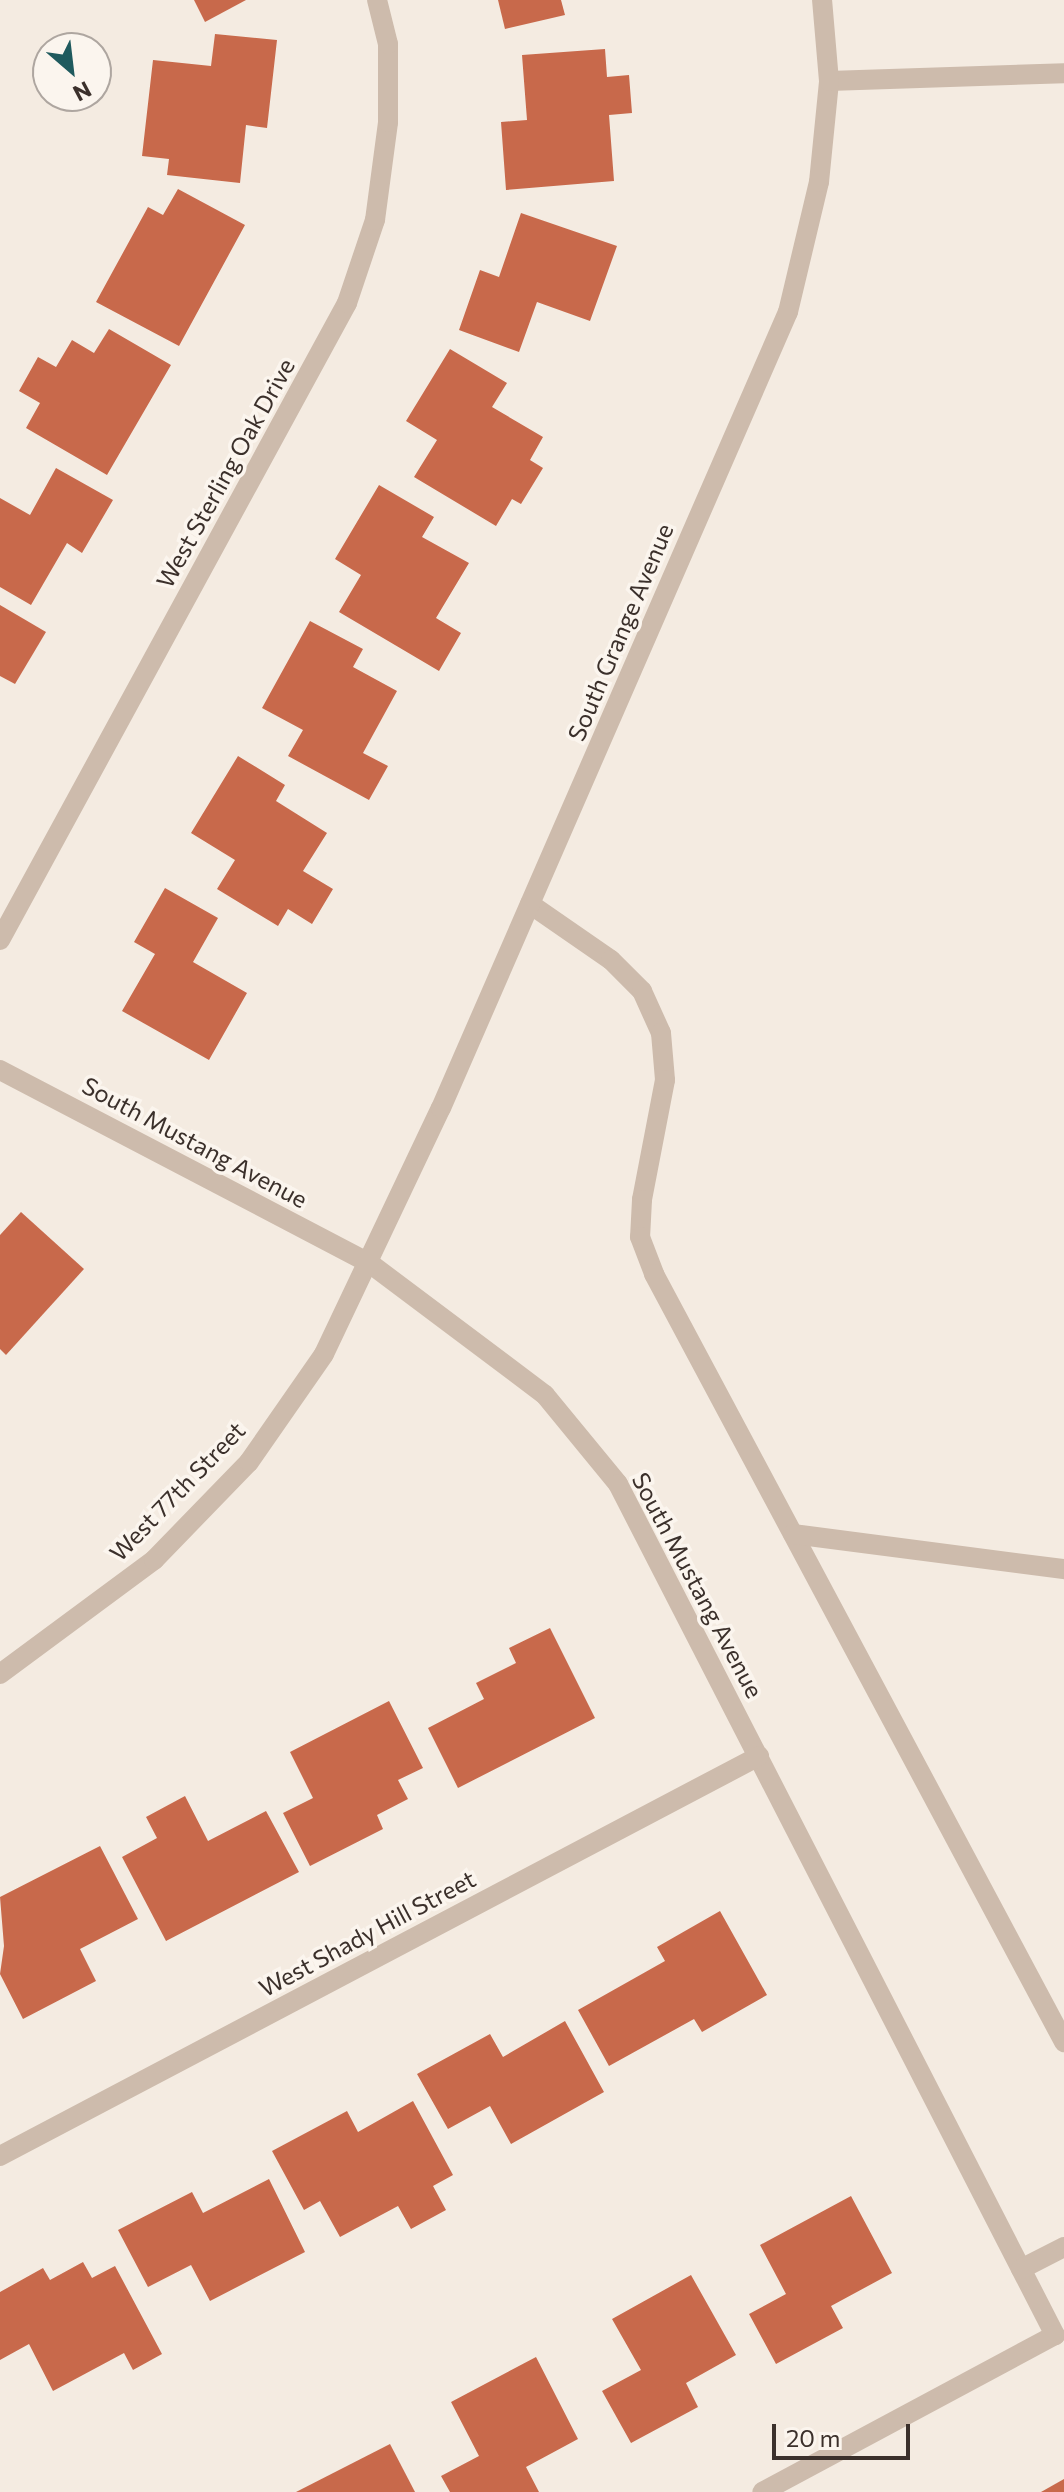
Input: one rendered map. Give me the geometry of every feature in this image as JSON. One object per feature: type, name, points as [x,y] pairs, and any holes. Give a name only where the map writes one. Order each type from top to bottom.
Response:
[{"type":"street","name":"West Sterling Oak Drive","points":[[0,940],[347,303],[375,220],[388,122],[388,44],[377,0]]},
{"type":"street","name":"South Grange Avenue","points":[[368,1262],[530,904],[788,312],[819,182],[829,81],[822,0]]},
{"type":"street","points":[[829,81],[1064,73]]},
{"type":"street","points":[[530,904],[611,960],[642,991],[661,1033],[665,1080],[642,1200],[640,1237],[654,1274],[1064,2042]]},
{"type":"street","name":"South Mustang Avenue","points":[[0,1070],[368,1262],[545,1395],[618,1484],[1055,2335],[762,2492]]},
{"type":"street","name":"West 77th Street","points":[[0,1674],[154,1560],[249,1462],[324,1354],[368,1262]]},
{"type":"street","points":[[793,1534],[1064,1569]]},
{"type":"street","name":"West Shady Hill Street","points":[[0,2156],[759,1756]]},
{"type":"street","points":[[1021,2269],[1064,2247]]},
{"type":"building","points":[[194,0],[246,0],[205,22]]},
{"type":"building","points":[[498,0],[561,0],[565,15],[505,29]]},
{"type":"building","points":[[215,34],[277,40],[267,128],[246,125],[240,183],[167,175],[169,159],[142,156],[153,60],[211,66]]},
{"type":"building","points":[[605,49],[607,77],[629,75],[632,113],[609,115],[614,181],[506,190],[501,122],[527,120],[522,55]]},
{"type":"building","points":[[178,189],[245,225],[179,346],[96,302],[148,207],[163,215]]},
{"type":"building","points":[[521,213],[617,246],[590,321],[537,302],[519,352],[459,330],[480,270],[499,277]]},
{"type":"building","points":[[109,329],[171,365],[107,475],[26,428],[40,403],[19,391],[38,357],[56,367],[72,340],[94,353]]},
{"type":"building","points":[[450,349],[507,383],[492,407],[543,437],[530,460],[543,468],[521,504],[512,499],[496,526],[414,477],[437,440],[406,421]]},
{"type":"building","points":[[56,468],[113,500],[82,553],[67,543],[31,605],[0,587],[0,498],[30,515]]},
{"type":"building","points":[[379,485],[434,517],[422,537],[469,563],[436,618],[461,633],[439,671],[339,612],[361,575],[335,559]]},
{"type":"building","points":[[0,605],[46,632],[15,684],[0,676]]},
{"type":"building","points":[[310,621],[363,649],[353,667],[397,691],[363,753],[388,766],[369,800],[288,756],[303,730],[262,708]]},
{"type":"building","points":[[238,756],[285,785],[276,801],[327,833],[303,871],[333,889],[312,924],[288,909],[278,926],[217,889],[235,860],[191,833]]},
{"type":"building","points":[[165,888],[218,918],[193,962],[247,993],[209,1060],[122,1011],[155,954],[134,942]]},
{"type":"building","points":[[21,1212],[84,1269],[6,1355],[0,1349],[0,1235]]},
{"type":"building","points":[[550,1628],[595,1718],[458,1788],[428,1728],[484,1699],[476,1683],[516,1663],[509,1648]]},
{"type":"building","points":[[389,1701],[423,1768],[398,1780],[408,1799],[377,1815],[383,1829],[310,1866],[283,1813],[313,1798],[290,1752]]},
{"type":"building","points":[[185,1796],[208,1841],[266,1811],[299,1872],[166,1941],[122,1857],[157,1838],[146,1817]]},
{"type":"building","points":[[100,1846],[138,1919],[80,1949],[96,1981],[23,2019],[0,1974],[4,1946],[0,1897]]},
{"type":"building","points":[[720,1911],[767,1995],[702,2032],[694,2019],[609,2066],[578,2010],[665,1961],[657,1947]]},
{"type":"building","points":[[565,2021],[604,2092],[511,2144],[490,2106],[448,2129],[417,2074],[490,2034],[503,2057]]},
{"type":"building","points":[[413,2101],[453,2175],[433,2186],[446,2210],[411,2229],[398,2206],[340,2237],[320,2201],[304,2210],[272,2151],[347,2111],[358,2132]]},
{"type":"building","points":[[269,2179],[305,2252],[210,2301],[191,2265],[148,2287],[118,2230],[192,2192],[203,2213]]},
{"type":"building","points":[[851,2196],[892,2273],[831,2306],[843,2328],[776,2364],[749,2314],[786,2294],[760,2245]]},
{"type":"building","points":[[83,2262],[92,2278],[115,2266],[162,2354],[133,2370],[124,2353],[53,2391],[29,2344],[0,2360],[0,2292],[43,2268],[50,2280]]},
{"type":"building","points":[[691,2275],[736,2355],[686,2383],[698,2407],[631,2443],[602,2391],[641,2370],[612,2319]]},
{"type":"building","points":[[536,2357],[578,2439],[526,2467],[539,2492],[450,2492],[441,2476],[479,2456],[451,2402]]},
{"type":"building","points":[[390,2444],[415,2492],[296,2492]]},
{"type":"building","points":[[1064,2479],[1064,2492],[1041,2492]]}]
